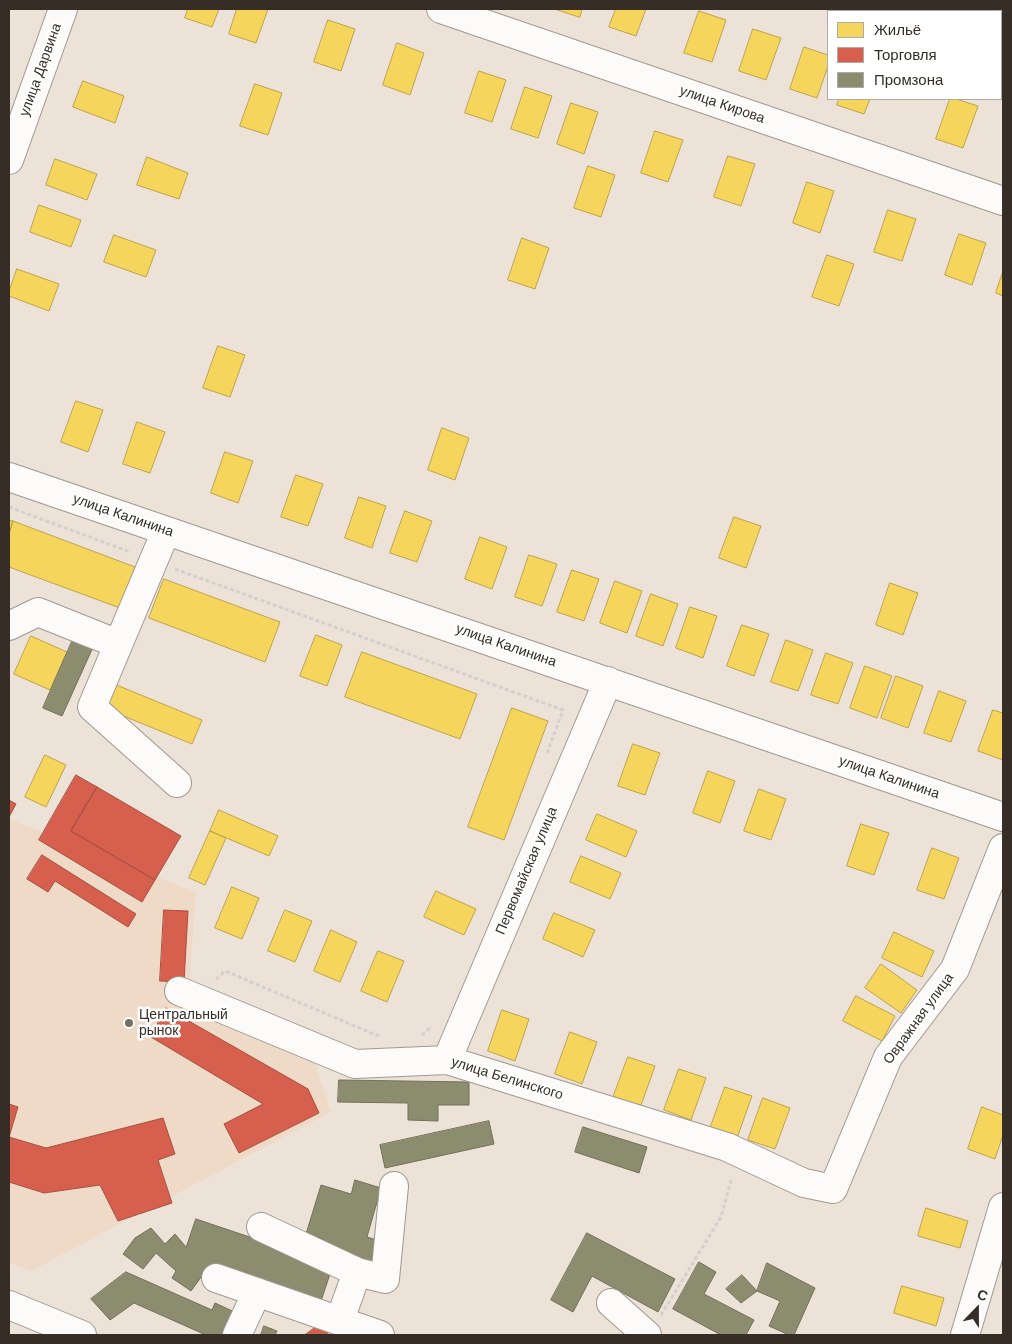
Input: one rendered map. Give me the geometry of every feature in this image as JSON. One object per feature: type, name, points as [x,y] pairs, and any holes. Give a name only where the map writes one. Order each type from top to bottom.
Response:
[{"type":"street","name":"улица Дарвина","points":[[9,160],[63,9]]},
{"type":"street","name":"улица Кирова","points":[[441,9],[1003,201]]},
{"type":"street","name":"улица Калинина","points":[[9,477],[1003,817]]},
{"type":"street","points":[[166,530],[92,707],[177,783]]},
{"type":"street","points":[[9,626],[38,612],[118,644]]},
{"type":"street","name":"Первомайская улица","points":[[447,1060],[608,681]]},
{"type":"street","name":"Овражная улица","points":[[833,1189],[888,1057],[954,969],[1003,848]]},
{"type":"street","name":"улица Белинского","points":[[187,995],[354,1064],[447,1060],[727,1147],[804,1183],[833,1189]]},
{"type":"street","points":[[261,1227],[357,1272],[385,1279],[394,1186]]},
{"type":"street","points":[[965,1335],[1003,1207]]},
{"type":"street","points":[[340,1320],[357,1272]]},
{"type":"street","points":[[216,1278],[380,1335]]},
{"type":"street","points":[[237,1335],[257,1292]]},
{"type":"street","points":[[611,1303],[654,1327]]},
{"type":"street","points":[[9,1305],[72,1333]]},
{"type":"path","points":[[9,507],[563,710],[546,756]]},
{"type":"path","points":[[187,995],[225,971],[385,1038]]},
{"type":"path","points":[[419,1037],[430,1029],[435,1022]]},
{"type":"path","points":[[654,1327],[721,1216],[733,1174],[727,1147]]},
{"type":"shaded area","name":"Центральный рынок","points":[[9,819],[196,892],[188,998],[310,1048],[331,1112],[31,1271],[9,1262]]},
{"type":"building: Жильё","points":[[188,9],[219,9],[212,27],[185,18]]},
{"type":"building: Жильё","points":[[237,9],[268,9],[256,43],[229,34]]},
{"type":"building: Жильё","points":[[555,9],[582,9],[580,17]]},
{"type":"building: Жильё","points":[[616,9],[646,9],[636,36],[609,27]]},
{"type":"building: Жильё","points":[[699,11],[726,20],[712,62],[684,53]]},
{"type":"building: Жильё","points":[[328,20],[355,29],[341,71],[314,62]]},
{"type":"building: Жильё","points":[[753,29],[781,38],[766,80],[739,71]]},
{"type":"building: Жильё","points":[[397,43],[424,53],[410,95],[383,85]]},
{"type":"building: Жильё","points":[[804,47],[827,55],[827,69],[817,98],[790,89]]},
{"type":"building: Жильё","points":[[479,71],[506,80],[492,122],[465,113]]},
{"type":"building: Жильё","points":[[83,81],[124,96],[115,123],[73,107]]},
{"type":"building: Жильё","points":[[255,84],[282,93],[268,135],[240,126]]},
{"type":"building: Жильё","points":[[525,87],[552,96],[538,138],[511,129]]},
{"type":"building: Жильё","points":[[839,100],[870,100],[864,114],[837,105]]},
{"type":"building: Жильё","points":[[950,100],[959,100],[978,106],[963,148],[936,139]]},
{"type":"building: Жильё","points":[[571,103],[598,112],[584,154],[557,144]]},
{"type":"building: Жильё","points":[[655,131],[683,140],[668,182],[641,173]]},
{"type":"building: Жильё","points":[[728,156],[755,164],[741,206],[714,197]]},
{"type":"building: Жильё","points":[[147,157],[188,173],[179,199],[137,185]]},
{"type":"building: Жильё","points":[[55,159],[97,174],[87,200],[46,185]]},
{"type":"building: Жильё","points":[[588,166],[615,175],[601,217],[574,208]]},
{"type":"building: Жильё","points":[[807,182],[834,191],[820,233],[793,223]]},
{"type":"building: Жильё","points":[[39,205],[81,220],[71,247],[30,232]]},
{"type":"building: Жильё","points":[[888,210],[916,219],[902,261],[874,252]]},
{"type":"building: Жильё","points":[[959,234],[986,243],[972,285],[945,275]]},
{"type":"building: Жильё","points":[[114,235],[156,250],[146,277],[104,262]]},
{"type":"building: Жильё","points":[[522,238],[549,248],[535,289],[508,280]]},
{"type":"building: Жильё","points":[[827,255],[854,264],[839,306],[812,297]]},
{"type":"building: Жильё","points":[[17,269],[59,284],[49,311],[9,296]]},
{"type":"building: Жильё","points":[[1003,271],[1003,296],[996,293]]},
{"type":"building: Жильё","points":[[218,346],[245,355],[230,397],[203,388]]},
{"type":"building: Жильё","points":[[76,401],[103,410],[88,452],[61,442]]},
{"type":"building: Жильё","points":[[137,422],[165,432],[150,473],[123,464]]},
{"type":"building: Жильё","points":[[442,428],[469,438],[455,480],[428,470]]},
{"type":"building: Жильё","points":[[225,452],[253,461],[238,503],[211,493]]},
{"type":"building: Жильё","points":[[296,475],[323,484],[308,526],[281,517]]},
{"type":"building: Жильё","points":[[359,497],[386,506],[372,548],[345,538]]},
{"type":"building: Жильё","points":[[405,511],[432,521],[417,562],[390,553]]},
{"type":"building: Жильё","points":[[734,517],[761,526],[746,568],[719,558]]},
{"type":"building: Жильё","points":[[9,520],[13,521],[9,534]]},
{"type":"building: Жильё","points":[[13,521],[135,567],[120,608],[9,567],[9,534]]},
{"type":"building: Жильё","points":[[480,537],[507,547],[492,589],[465,579]]},
{"type":"building: Жильё","points":[[529,555],[557,564],[542,606],[515,597]]},
{"type":"building: Жильё","points":[[572,570],[599,579],[584,621],[557,612]]},
{"type":"building: Жильё","points":[[164,579],[280,622],[265,662],[149,618]]},
{"type":"building: Жильё","points":[[615,581],[642,591],[627,633],[600,623]]},
{"type":"building: Жильё","points":[[890,583],[918,593],[903,635],[876,625]]},
{"type":"building: Жильё","points":[[651,594],[678,604],[663,646],[636,636]]},
{"type":"building: Жильё","points":[[690,607],[717,616],[703,658],[676,648]]},
{"type":"building: Жильё","points":[[742,625],[769,634],[754,676],[727,666]]},
{"type":"building: Жильё","points":[[316,635],[342,645],[327,686],[300,676]]},
{"type":"building: Жильё","points":[[31,636],[67,652],[50,690],[14,674]]},
{"type":"building: Жильё","points":[[786,640],[813,650],[798,691],[771,682]]},
{"type":"building: Жильё","points":[[362,652],[477,694],[460,739],[345,697]]},
{"type":"building: Жильё","points":[[826,653],[853,663],[838,704],[811,695]]},
{"type":"building: Жильё","points":[[865,666],[892,676],[877,718],[850,708]]},
{"type":"building: Жильё","points":[[896,676],[923,686],[908,728],[881,718]]},
{"type":"building: Жильё","points":[[114,684],[202,720],[192,744],[104,708]]},
{"type":"building: Жильё","points":[[939,691],[966,701],[951,742],[924,733]]},
{"type":"building: Жильё","points":[[512,708],[548,721],[504,840],[468,827]]},
{"type":"building: Жильё","points":[[993,710],[1003,713],[1003,760],[978,751]]},
{"type":"building: Жильё","points":[[633,744],[660,753],[645,795],[618,786]]},
{"type":"building: Жильё","points":[[45,755],[66,765],[46,807],[25,797]]},
{"type":"building: Жильё","points":[[708,771],[735,781],[720,823],[693,813]]},
{"type":"building: Жильё","points":[[759,789],[786,799],[771,840],[744,831]]},
{"type":"building: Жильё","points":[[219,810],[278,836],[269,856],[210,831]]},
{"type":"building: Жильё","points":[[597,814],[637,831],[626,857],[586,840]]},
{"type":"building: Жильё","points":[[861,824],[889,833],[874,875],[847,866]]},
{"type":"building: Жильё","points":[[210,831],[226,838],[205,885],[189,878]]},
{"type":"building: Жильё","points":[[932,848],[959,858],[944,899],[917,890]]},
{"type":"building: Жильё","points":[[581,856],[621,873],[610,899],[570,882]]},
{"type":"building: Жильё","points":[[232,887],[259,898],[242,939],[215,928]]},
{"type":"building: Жильё","points":[[436,891],[476,909],[464,935],[424,917]]},
{"type":"building: Жильё","points":[[285,910],[312,921],[295,962],[268,951]]},
{"type":"building: Жильё","points":[[554,913],[595,930],[583,957],[543,939]]},
{"type":"building: Жильё","points":[[331,930],[357,942],[340,982],[314,971]]},
{"type":"building: Жильё","points":[[894,932],[934,951],[922,977],[882,958]]},
{"type":"building: Жильё","points":[[378,951],[404,961],[387,1002],[361,991]]},
{"type":"building: Жильё","points":[[881,964],[917,990],[901,1013],[865,988]]},
{"type":"building: Жильё","points":[[856,996],[895,1016],[882,1041],[843,1021]]},
{"type":"building: Жильё","points":[[502,1010],[529,1019],[515,1061],[488,1051]]},
{"type":"building: Жильё","points":[[570,1032],[597,1042],[582,1084],[555,1074]]},
{"type":"building: Жильё","points":[[628,1057],[655,1066],[640,1108],[613,1098]]},
{"type":"building: Жильё","points":[[679,1069],[706,1078],[691,1120],[664,1110]]},
{"type":"building: Жильё","points":[[725,1087],[752,1096],[737,1138],[710,1129]]},
{"type":"building: Жильё","points":[[763,1098],[790,1108],[775,1149],[748,1140]]},
{"type":"building: Жильё","points":[[982,1107],[1003,1115],[1003,1135],[995,1159],[968,1149]]},
{"type":"building: Жильё","points":[[926,1208],[968,1221],[960,1248],[918,1236]]},
{"type":"building: Жильё","points":[[902,1286],[944,1298],[936,1326],[894,1313]]},
{"type":"building: Торговля","points":[[76,775],[97,787],[71,831],[155,880],[142,902],[39,840]]},
{"type":"building: Торговля","points":[[97,787],[181,836],[155,880],[71,831]]},
{"type":"building: Торговля","points":[[9,800],[16,804],[9,817]]},
{"type":"building: Торговля","points":[[42,855],[136,914],[128,927],[55,881],[48,892],[27,879]]},
{"type":"building: Торговля","points":[[164,910],[188,911],[184,982],[160,981]]},
{"type":"building: Торговля","points":[[166,1008],[308,1089],[319,1113],[239,1153],[224,1124],[263,1104],[151,1037]]},
{"type":"building: Торговля","points":[[9,1104],[18,1107],[9,1137]]},
{"type":"building: Торговля","points":[[163,1118],[175,1154],[158,1160],[172,1203],[118,1221],[100,1185],[44,1193],[9,1182],[9,1137],[46,1148]]},
{"type":"building: Торговля","points":[[320,1324],[329,1335],[305,1335]]},
{"type":"building: Промзона","points":[[74,637],[94,645],[62,716],[43,708]]},
{"type":"building: Промзона","points":[[339,1080],[469,1082],[469,1105],[438,1105],[438,1121],[408,1120],[408,1103],[338,1102]]},
{"type":"building: Промзона","points":[[489,1121],[494,1144],[385,1168],[380,1145]]},
{"type":"building: Промзона","points":[[583,1127],[647,1147],[639,1173],[575,1152]]},
{"type":"building: Промзона","points":[[355,1180],[381,1188],[367,1237],[383,1242],[377,1264],[320,1248],[323,1239],[306,1234],[321,1185],[351,1194]]},
{"type":"building: Промзона","points":[[196,1219],[333,1265],[319,1307],[207,1269],[191,1291],[172,1278],[176,1271],[156,1253],[143,1269],[123,1254],[135,1238],[151,1228],[165,1244],[175,1234],[186,1247]]},
{"type":"building: Промзона","points":[[587,1233],[675,1279],[658,1312],[592,1276],[573,1312],[551,1300]]},
{"type":"building: Промзона","points":[[699,1262],[716,1272],[704,1294],[754,1320],[746,1335],[721,1335],[673,1309]]},
{"type":"building: Промзона","points":[[767,1263],[815,1288],[794,1335],[789,1335],[769,1326],[780,1301],[757,1291]]},
{"type":"building: Промзона","points":[[126,1272],[212,1310],[215,1303],[239,1314],[230,1335],[206,1335],[134,1303],[110,1320],[91,1299]]},
{"type":"building: Промзона","points":[[742,1275],[757,1291],[741,1303],[726,1289]]},
{"type":"building: Промзона","points":[[264,1326],[277,1331],[275,1335],[261,1335]]},
{"type":"place","name":"Центральный рынок","points":[[129,1023]]}]
